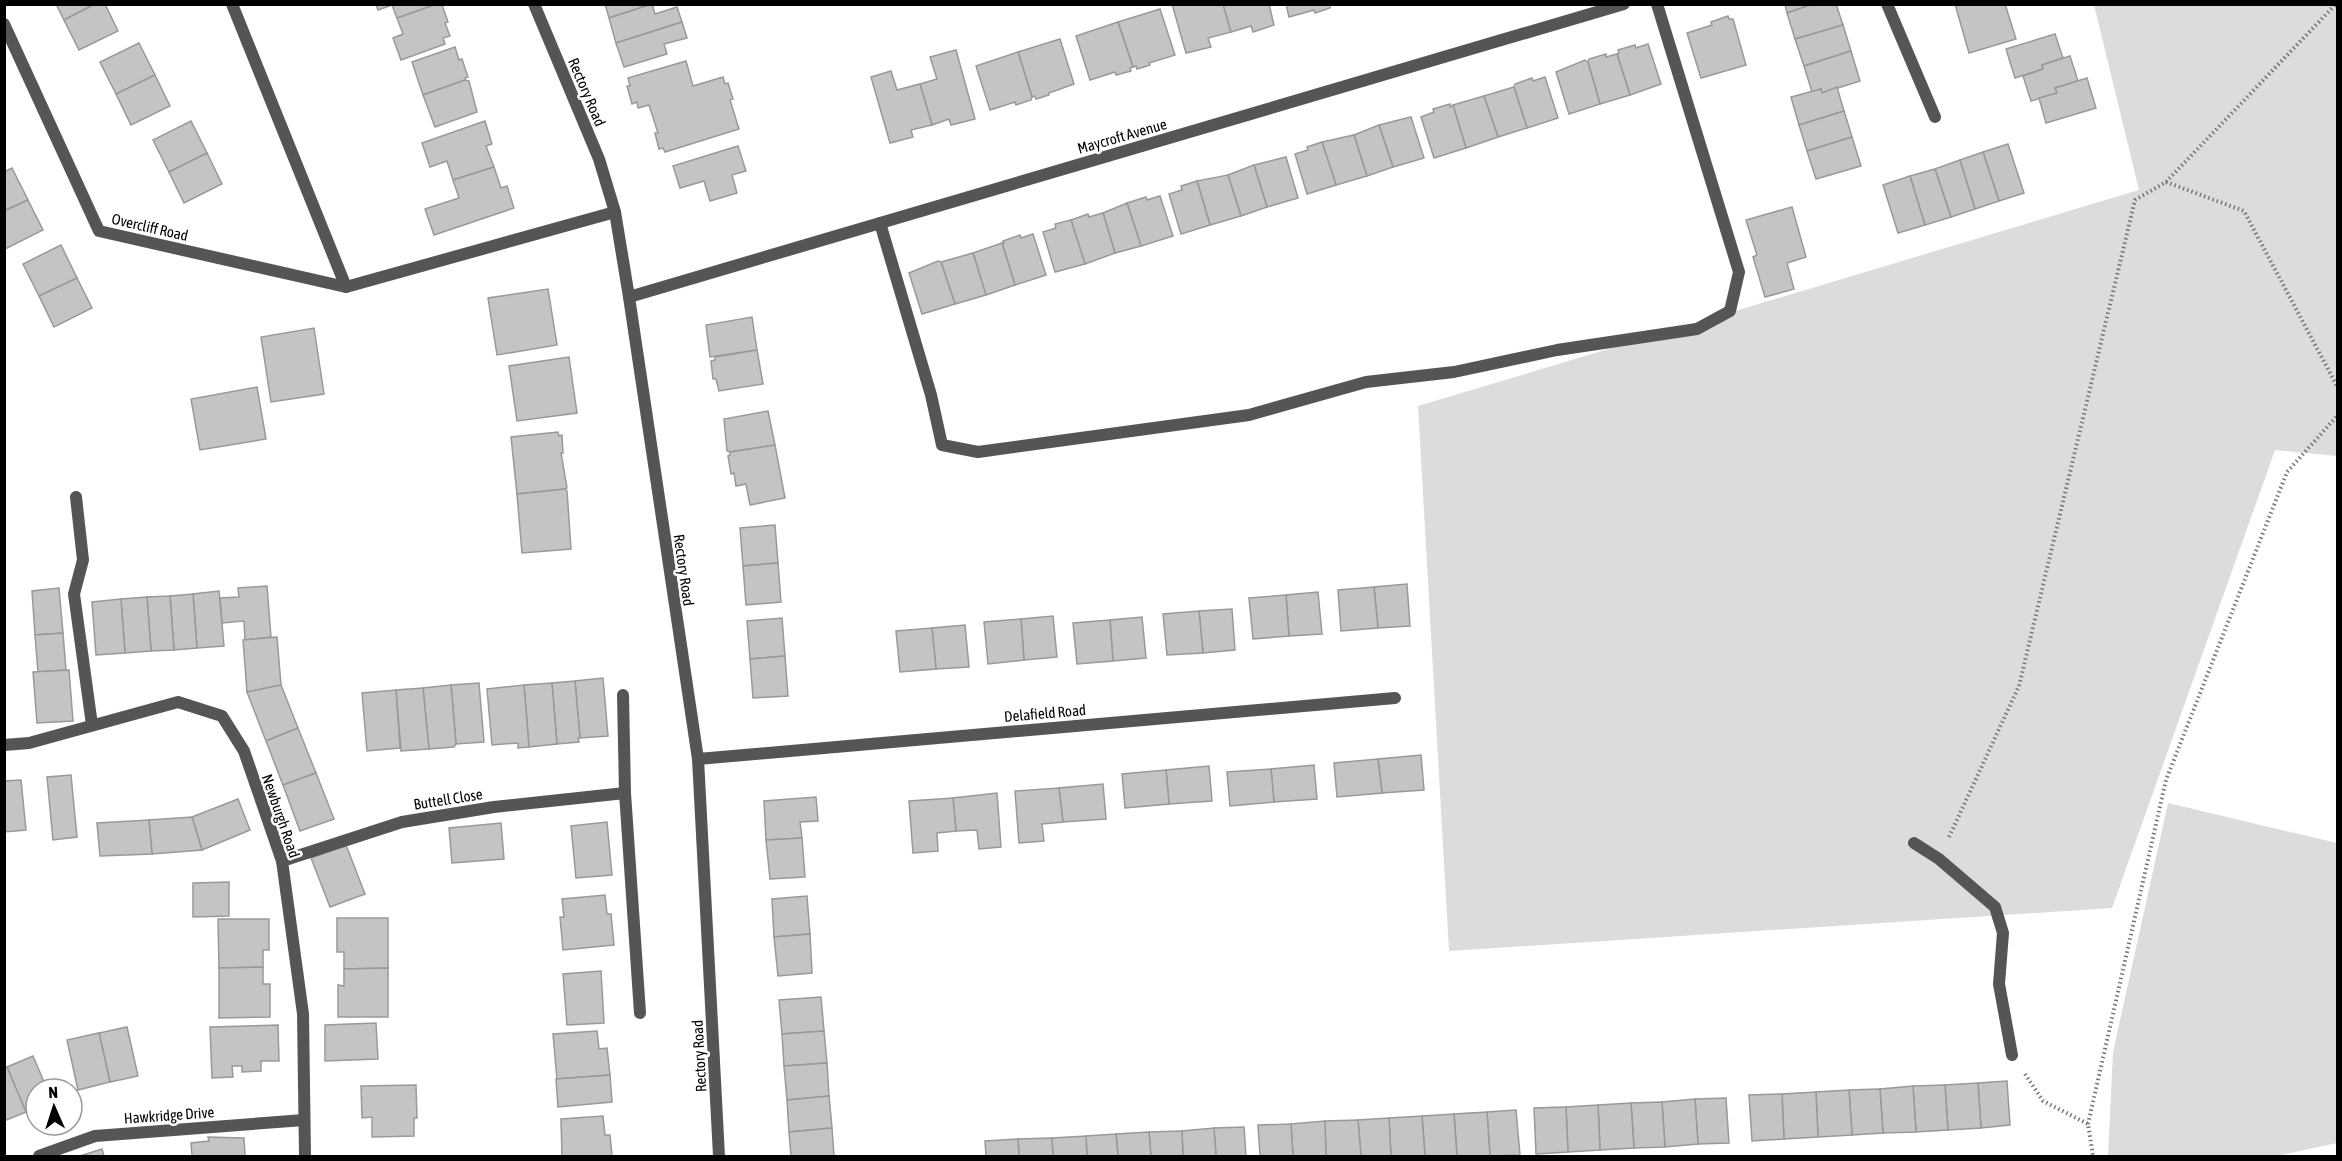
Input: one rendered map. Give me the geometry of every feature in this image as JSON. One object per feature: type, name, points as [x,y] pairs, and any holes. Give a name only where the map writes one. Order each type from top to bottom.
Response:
[{"type":"street","points":[[232,4],[346,287]]},
{"type":"street","name":"Rectory Road","points":[[534,4],[598,159],[615,212],[629,297],[698,759],[719,1156]]},
{"type":"street","name":"Maycroft Avenue","points":[[629,297],[1624,4]]},
{"type":"street","points":[[880,223],[931,395],[942,445],[978,452],[1249,415],[1366,382],[1454,372],[1557,350],[1697,329],[1730,312],[1739,272],[1657,4]]},
{"type":"street","points":[[1887,4],[1935,117]]},
{"type":"street","name":"Overcliff Road","points":[[4,24],[99,231],[346,287],[615,212]]},
{"type":"street","points":[[76,497],[82,560],[74,594],[92,725]]},
{"type":"street","points":[[623,695],[625,793],[640,1013]]},
{"type":"street","name":"Delafield Road","points":[[698,759],[1395,698]]},
{"type":"street","name":"Newburgh Road","points":[[4,745],[29,743],[178,702],[222,716],[243,751],[282,861],[303,1014],[305,1156]]},
{"type":"street","name":"Buttell Close","points":[[282,861],[402,822],[494,807],[625,793]]},
{"type":"street","points":[[1914,843],[1939,858],[1995,907],[2003,933],[1999,984],[2012,1055]]},
{"type":"street","name":"Hawkridge Drive","points":[[39,1156],[95,1136],[304,1120]]},
{"type":"path","points":[[1939,858],[2019,686],[2135,200],[2166,182],[2336,4]]},
{"type":"path","points":[[2166,182],[2244,211],[2337,388]]},
{"type":"path","points":[[2093,1156],[2088,1124],[2166,780],[2287,472],[2337,415]]},
{"type":"path","points":[[2012,1055],[2043,1101],[2088,1124]]},
{"type":"shaded area","points":[[2094,5],[2337,5],[2337,456],[2275,450],[2112,908],[1449,951],[1418,406],[2139,190]]},
{"type":"shaded area","points":[[2168,803],[2337,843],[2337,1143],[2277,1156],[2108,1156],[2113,1052]]},
{"type":"building","points":[[56,4],[95,4],[64,20]]},
{"type":"building","points":[[95,4],[105,4],[118,31],[79,50],[64,20]]},
{"type":"building","points":[[376,4],[437,4],[397,18],[392,5],[378,10]]},
{"type":"building","points":[[437,4],[442,5],[448,22],[445,23],[450,36],[443,38],[445,44],[401,60],[393,38],[403,34],[397,18]]},
{"type":"building","points":[[605,4],[652,4],[609,18]]},
{"type":"building","points":[[652,4],[655,14],[677,7],[682,22],[616,43],[609,18]]},
{"type":"building","points":[[1172,4],[1223,4],[1231,32],[1208,38],[1211,47],[1186,53]]},
{"type":"building","points":[[1223,4],[1269,4],[1274,25],[1253,32],[1251,26],[1231,32]]},
{"type":"building","points":[[1286,4],[1331,5],[1330,8],[1315,13],[1314,10],[1289,17]]},
{"type":"building","points":[[1785,4],[1813,4],[1787,13]]},
{"type":"building","points":[[1813,4],[1836,4],[1843,25],[1795,39],[1787,13]]},
{"type":"building","points":[[1955,4],[2005,4],[2016,39],[1969,53]]},
{"type":"building","points":[[1160,9],[1175,55],[1137,69],[1136,66],[1133,67],[1118,22]]},
{"type":"building","points":[[1728,16],[1729,19],[1733,19],[1746,65],[1701,78],[1687,33],[1712,25],[1711,22]]},
{"type":"building","points":[[682,22],[687,38],[664,44],[667,54],[624,67],[616,43]]},
{"type":"building","points":[[1118,22],[1133,67],[1130,68],[1131,71],[1116,75],[1115,72],[1090,80],[1076,36]]},
{"type":"building","points":[[1843,25],[1851,51],[1804,66],[1795,39]]},
{"type":"building","points":[[2055,34],[2063,58],[2042,65],[2043,69],[2015,78],[2006,49]]},
{"type":"building","points":[[1060,39],[1074,84],[1036,99],[1035,96],[1032,97],[1018,52]]},
{"type":"building","points":[[139,43],[155,75],[116,94],[100,62]]},
{"type":"building","points":[[1648,44],[1661,84],[1630,95],[1617,54],[1618,50]]},
{"type":"building","points":[[455,47],[468,77],[423,95],[412,62]]},
{"type":"building","points":[[956,50],[975,119],[951,125],[949,119],[932,125],[920,84],[937,79],[930,57]]},
{"type":"building","points":[[1851,51],[1860,81],[1822,93],[1821,89],[1812,92],[1804,66]]},
{"type":"building","points":[[1018,52],[1031,100],[1016,105],[1015,102],[990,110],[976,66]]},
{"type":"building","points":[[1606,54],[1606,57],[1617,54],[1630,95],[1600,104],[1588,62],[1589,59]]},
{"type":"building","points":[[2070,56],[2078,81],[2055,88],[2057,93],[2031,101],[2023,76],[2043,69],[2042,65]]},
{"type":"building","points":[[1585,60],[1588,62],[1600,104],[1569,114],[1556,72]]},
{"type":"building","points":[[686,61],[693,86],[723,77],[725,84],[728,83],[733,99],[730,100],[739,129],[665,152],[663,148],[659,149],[655,133],[658,133],[649,105],[638,108],[637,102],[632,104],[627,86],[630,86],[628,78]]},
{"type":"building","points":[[891,71],[897,90],[920,84],[932,125],[911,130],[913,137],[890,143],[871,77]]},
{"type":"building","points":[[155,75],[170,106],[131,125],[116,94]]},
{"type":"building","points":[[1545,77],[1558,118],[1527,128],[1515,84],[1532,78],[1533,81]]},
{"type":"building","points":[[2087,78],[2096,108],[2046,123],[2039,98],[2057,93],[2055,88]]},
{"type":"building","points":[[465,80],[469,81],[477,112],[435,127],[423,95]]},
{"type":"building","points":[[1514,87],[1527,128],[1498,137],[1484,96]]},
{"type":"building","points":[[1837,87],[1844,111],[1799,125],[1791,97],[1821,89],[1822,93]]},
{"type":"building","points":[[1484,96],[1498,137],[1466,148],[1453,105]]},
{"type":"building","points":[[1450,104],[1450,107],[1453,105],[1466,148],[1434,158],[1421,117],[1434,112],[1433,109]]},
{"type":"building","points":[[1844,111],[1852,137],[1807,151],[1799,125]]},
{"type":"building","points":[[1411,117],[1424,158],[1393,167],[1379,125]]},
{"type":"building","points":[[191,121],[207,153],[169,172],[153,140]]},
{"type":"building","points":[[485,121],[492,144],[486,146],[494,167],[453,180],[447,161],[430,167],[422,143]]},
{"type":"building","points":[[1379,125],[1393,167],[1367,176],[1354,135]]},
{"type":"building","points":[[1354,135],[1367,176],[1336,185],[1322,142]]},
{"type":"building","points":[[1852,137],[1861,166],[1816,179],[1807,151]]},
{"type":"building","points":[[1322,142],[1336,185],[1307,194],[1295,154]]},
{"type":"building","points":[[2008,144],[2024,193],[1999,201],[1983,152]]},
{"type":"building","points":[[738,146],[746,171],[732,175],[737,193],[710,201],[704,181],[680,188],[673,166]]},
{"type":"building","points":[[1983,152],[1999,201],[1975,209],[1960,160]]},
{"type":"building","points":[[207,153],[222,184],[184,203],[169,172]]},
{"type":"building","points":[[1286,157],[1298,198],[1267,207],[1254,165]]},
{"type":"building","points":[[1960,160],[1975,209],[1951,217],[1935,169]]},
{"type":"building","points":[[1254,165],[1267,207],[1241,216],[1228,175]]},
{"type":"building","points":[[494,167],[501,188],[507,186],[514,208],[434,235],[425,209],[459,198],[453,180]]},
{"type":"building","points":[[12,168],[28,200],[4,211],[4,172]]},
{"type":"building","points":[[1935,169],[1951,217],[1925,225],[1910,176]]},
{"type":"building","points":[[1228,175],[1241,216],[1210,225],[1197,181]]},
{"type":"building","points":[[1910,176],[1925,225],[1898,233],[1883,185]]},
{"type":"building","points":[[1197,181],[1210,225],[1181,234],[1169,194],[1182,190],[1181,186]]},
{"type":"building","points":[[1160,196],[1173,236],[1141,246],[1127,203],[1146,197],[1147,200]]},
{"type":"building","points":[[28,200],[43,230],[5,249],[4,211]]},
{"type":"building","points":[[1127,203],[1141,246],[1115,253],[1103,213]]},
{"type":"building","points":[[1792,207],[1806,257],[1787,263],[1794,289],[1765,297],[1753,257],[1757,255],[1746,220]]},
{"type":"building","points":[[1103,213],[1115,253],[1085,264],[1071,220],[1088,214],[1089,217]]},
{"type":"building","points":[[1071,220],[1085,264],[1055,272],[1043,232],[1056,228],[1055,224]]},
{"type":"building","points":[[1033,234],[1046,275],[1015,285],[1002,243],[1020,235],[1021,238]]},
{"type":"building","points":[[1002,243],[1015,285],[986,295],[973,253]]},
{"type":"building","points":[[61,245],[77,278],[39,296],[23,264]]},
{"type":"building","points":[[973,253],[986,295],[955,304],[941,262]]},
{"type":"building","points":[[938,261],[941,262],[955,304],[922,314],[909,273]]},
{"type":"building","points":[[77,278],[92,308],[54,327],[39,296]]},
{"type":"building","points":[[548,289],[557,345],[497,355],[488,298]]},
{"type":"building","points":[[752,317],[757,350],[710,357],[706,325]]},
{"type":"building","points":[[314,328],[324,394],[271,402],[261,337]]},
{"type":"building","points":[[757,350],[763,384],[719,391],[716,379],[713,379],[711,361],[715,360],[715,357]]},
{"type":"building","points":[[569,357],[577,413],[517,421],[509,366]]},
{"type":"building","points":[[257,387],[266,439],[200,450],[191,399]]},
{"type":"building","points":[[768,411],[775,445],[727,451],[724,419]]},
{"type":"building","points":[[558,432],[559,436],[562,435],[563,453],[561,453],[567,488],[517,494],[511,437]]},
{"type":"building","points":[[775,445],[785,498],[750,505],[746,484],[736,486],[728,456],[730,452]]},
{"type":"building","points":[[565,489],[571,549],[522,553],[517,494]]},
{"type":"building","points":[[775,525],[778,563],[743,566],[740,528]]},
{"type":"building","points":[[778,563],[781,602],[746,605],[743,566]]},
{"type":"building","points":[[1407,584],[1410,626],[1378,628],[1374,587]]},
{"type":"building","points":[[267,586],[271,637],[245,640],[244,621],[222,623],[220,598],[239,597],[238,588]]},
{"type":"building","points":[[1374,587],[1378,628],[1341,631],[1338,590]]},
{"type":"building","points":[[59,588],[63,633],[35,635],[32,591]]},
{"type":"building","points":[[219,591],[224,646],[197,648],[193,594]]},
{"type":"building","points":[[1318,592],[1322,634],[1289,636],[1286,595]]},
{"type":"building","points":[[193,594],[197,648],[174,650],[170,596]]},
{"type":"building","points":[[1286,595],[1289,636],[1253,639],[1249,598]]},
{"type":"building","points":[[170,596],[174,650],[151,651],[147,597]]},
{"type":"building","points":[[147,597],[151,651],[125,653],[121,599]]},
{"type":"building","points":[[121,599],[125,653],[96,655],[92,602]]},
{"type":"building","points":[[1232,609],[1235,650],[1203,653],[1199,611]]},
{"type":"building","points":[[1199,611],[1203,653],[1167,655],[1163,614]]},
{"type":"building","points":[[1053,616],[1057,657],[1024,660],[1021,619]]},
{"type":"building","points":[[1142,617],[1146,658],[1113,661],[1110,620]]},
{"type":"building","points":[[782,618],[785,656],[750,659],[747,621]]},
{"type":"building","points":[[1021,619],[1024,660],[988,664],[984,622]]},
{"type":"building","points":[[1110,620],[1113,661],[1077,664],[1073,623]]},
{"type":"building","points":[[965,625],[969,667],[936,669],[932,628]]},
{"type":"building","points":[[932,628],[936,669],[900,672],[896,631]]},
{"type":"building","points":[[63,633],[66,670],[38,672],[35,635]]},
{"type":"building","points":[[277,637],[281,685],[247,692],[243,640]]},
{"type":"building","points":[[785,656],[788,696],[753,698],[750,659]]},
{"type":"building","points":[[69,670],[73,721],[37,723],[33,672]]},
{"type":"building","points":[[603,678],[608,736],[580,738],[575,681]]},
{"type":"building","points":[[575,681],[579,742],[557,744],[552,683]]},
{"type":"building","points":[[479,683],[484,742],[456,744],[451,685]]},
{"type":"building","points":[[552,683],[557,744],[529,747],[524,685]]},
{"type":"building","points":[[281,685],[298,728],[266,741],[247,692]]},
{"type":"building","points":[[451,685],[456,744],[454,747],[429,749],[423,688]]},
{"type":"building","points":[[524,685],[529,747],[518,748],[518,743],[492,745],[487,689]]},
{"type":"building","points":[[423,688],[429,749],[401,751],[396,690]]},
{"type":"building","points":[[396,690],[400,748],[367,751],[362,693]]},
{"type":"building","points":[[298,728],[316,773],[283,785],[266,741]]},
{"type":"building","points":[[1421,755],[1424,790],[1382,793],[1378,759]]},
{"type":"building","points":[[1378,759],[1382,793],[1337,797],[1334,763]]},
{"type":"building","points":[[1314,765],[1317,799],[1274,802],[1271,769]]},
{"type":"building","points":[[1209,766],[1212,801],[1169,804],[1166,770]]},
{"type":"building","points":[[1271,769],[1274,802],[1230,806],[1227,772]]},
{"type":"building","points":[[1166,770],[1169,804],[1125,808],[1122,774]]},
{"type":"building","points":[[316,773],[334,819],[300,831],[283,785]]},
{"type":"building","points":[[71,775],[77,837],[53,840],[47,777]]},
{"type":"building","points":[[21,780],[26,830],[4,832],[4,781]]},
{"type":"building","points":[[1103,784],[1106,819],[1063,822],[1059,788]]},
{"type":"building","points":[[1059,788],[1063,822],[1042,824],[1044,841],[1019,843],[1015,791]]},
{"type":"building","points":[[997,793],[1001,847],[979,849],[977,830],[956,831],[953,798]]},
{"type":"building","points":[[816,797],[818,821],[800,822],[802,838],[766,840],[764,801]]},
{"type":"building","points":[[953,798],[956,831],[937,833],[938,851],[913,853],[909,801]]},
{"type":"building","points":[[238,799],[250,830],[202,850],[192,817]]},
{"type":"building","points":[[192,817],[202,850],[152,854],[149,820]]},
{"type":"building","points":[[149,820],[152,854],[100,856],[97,823]]},
{"type":"building","points":[[607,822],[612,875],[576,878],[571,826]]},
{"type":"building","points":[[501,823],[504,859],[452,863],[449,828]]},
{"type":"building","points":[[802,838],[805,877],[770,879],[766,840]]},
{"type":"building","points":[[346,845],[365,894],[330,907],[311,858]]},
{"type":"building","points":[[229,882],[229,916],[193,917],[193,883]]},
{"type":"building","points":[[605,895],[607,914],[611,914],[614,945],[563,950],[560,917],[564,917],[562,899]]},
{"type":"building","points":[[807,896],[810,934],[774,937],[772,899]]},
{"type":"building","points":[[337,918],[388,918],[388,968],[344,969],[344,952],[337,952]]},
{"type":"building","points":[[218,919],[269,919],[269,950],[263,950],[263,967],[219,968]]},
{"type":"building","points":[[810,934],[812,973],[778,976],[774,937]]},
{"type":"building","points":[[263,967],[263,984],[270,984],[270,1017],[219,1018],[219,968]]},
{"type":"building","points":[[388,968],[388,1017],[338,1017],[338,985],[344,986],[344,969]]},
{"type":"building","points":[[601,971],[604,1023],[567,1025],[563,974]]},
{"type":"building","points":[[821,997],[824,1031],[782,1034],[779,1000]]},
{"type":"building","points":[[376,1023],[378,1059],[325,1061],[325,1025]]},
{"type":"building","points":[[278,1025],[279,1061],[261,1061],[261,1071],[242,1072],[242,1066],[232,1066],[233,1077],[212,1078],[210,1027]]},
{"type":"building","points":[[127,1027],[138,1076],[110,1082],[99,1033]]},
{"type":"building","points":[[597,1031],[599,1049],[607,1048],[610,1075],[557,1079],[553,1034]]},
{"type":"building","points":[[824,1031],[827,1063],[784,1066],[782,1034]]},
{"type":"building","points":[[99,1033],[110,1082],[84,1088],[84,1077],[75,1077],[67,1040]]},
{"type":"building","points":[[33,1056],[42,1077],[24,1077],[24,1107],[7,1067]]},
{"type":"building","points":[[827,1063],[829,1096],[787,1100],[784,1066]]},
{"type":"building","points":[[7,1067],[24,1107],[24,1113],[4,1121],[4,1068]]},
{"type":"building","points":[[610,1075],[612,1102],[558,1107],[556,1079]]},
{"type":"building","points":[[2007,1081],[2010,1125],[1981,1128],[1978,1083]]},
{"type":"building","points":[[1978,1083],[1981,1128],[1948,1130],[1945,1085]]},
{"type":"building","points":[[416,1085],[417,1118],[414,1118],[414,1136],[372,1137],[372,1117],[362,1118],[361,1086]]},
{"type":"building","points":[[1945,1085],[1948,1130],[1916,1132],[1913,1086]]},
{"type":"building","points":[[1913,1086],[1916,1132],[1883,1133],[1880,1089]]},
{"type":"building","points":[[1880,1089],[1883,1133],[1852,1135],[1849,1090]]},
{"type":"building","points":[[1849,1090],[1852,1135],[1818,1137],[1816,1092]]},
{"type":"building","points":[[1816,1092],[1818,1137],[1784,1139],[1782,1094]]},
{"type":"building","points":[[1782,1094],[1784,1139],[1752,1141],[1749,1095]]},
{"type":"building","points":[[829,1096],[832,1128],[789,1132],[787,1100]]},
{"type":"building","points":[[1726,1098],[1729,1143],[1698,1144],[1695,1099]]},
{"type":"building","points":[[1695,1099],[1698,1144],[1665,1147],[1662,1102]]},
{"type":"building","points":[[1662,1102],[1665,1147],[1634,1148],[1631,1103]]},
{"type":"building","points":[[1631,1103],[1634,1148],[1600,1150],[1598,1105]]},
{"type":"building","points":[[1598,1105],[1600,1150],[1568,1152],[1566,1107]]},
{"type":"building","points":[[1566,1107],[1568,1152],[1536,1154],[1534,1108]]},
{"type":"building","points":[[1516,1110],[1520,1155],[1490,1156],[1487,1112]]},
{"type":"building","points":[[1487,1112],[1490,1156],[1457,1156],[1454,1114]]},
{"type":"building","points":[[1454,1114],[1457,1156],[1425,1156],[1422,1116]]},
{"type":"building","points":[[603,1116],[605,1135],[610,1135],[612,1156],[562,1156],[561,1119]]},
{"type":"building","points":[[1422,1116],[1425,1156],[1391,1156],[1389,1118]]},
{"type":"building","points":[[1389,1118],[1391,1156],[1361,1156],[1358,1120]]},
{"type":"building","points":[[1358,1120],[1361,1156],[1326,1156],[1325,1121]]},
{"type":"building","points":[[1325,1121],[1326,1156],[1293,1156],[1291,1124]]},
{"type":"building","points":[[1291,1124],[1293,1156],[1260,1156],[1258,1125]]},
{"type":"building","points":[[1244,1127],[1246,1156],[1216,1156],[1214,1128]]},
{"type":"building","points":[[832,1128],[834,1156],[791,1156],[789,1132]]},
{"type":"building","points":[[1214,1128],[1216,1156],[1183,1156],[1182,1131]]},
{"type":"building","points":[[1182,1131],[1183,1156],[1151,1156],[1149,1132]]},
{"type":"building","points":[[1149,1132],[1151,1156],[1118,1156],[1116,1134]]},
{"type":"building","points":[[1116,1134],[1118,1156],[1087,1156],[1086,1136]]},
{"type":"building","points":[[1086,1136],[1087,1156],[1053,1156],[1052,1138]]},
{"type":"building","points":[[208,1137],[244,1138],[245,1156],[192,1156],[191,1143],[209,1141]]},
{"type":"building","points":[[1052,1138],[1053,1156],[1019,1156],[1018,1139]]},
{"type":"building","points":[[1018,1139],[1019,1156],[986,1156],[985,1141]]},
{"type":"building","points":[[102,1149],[104,1156],[80,1156]]}]
